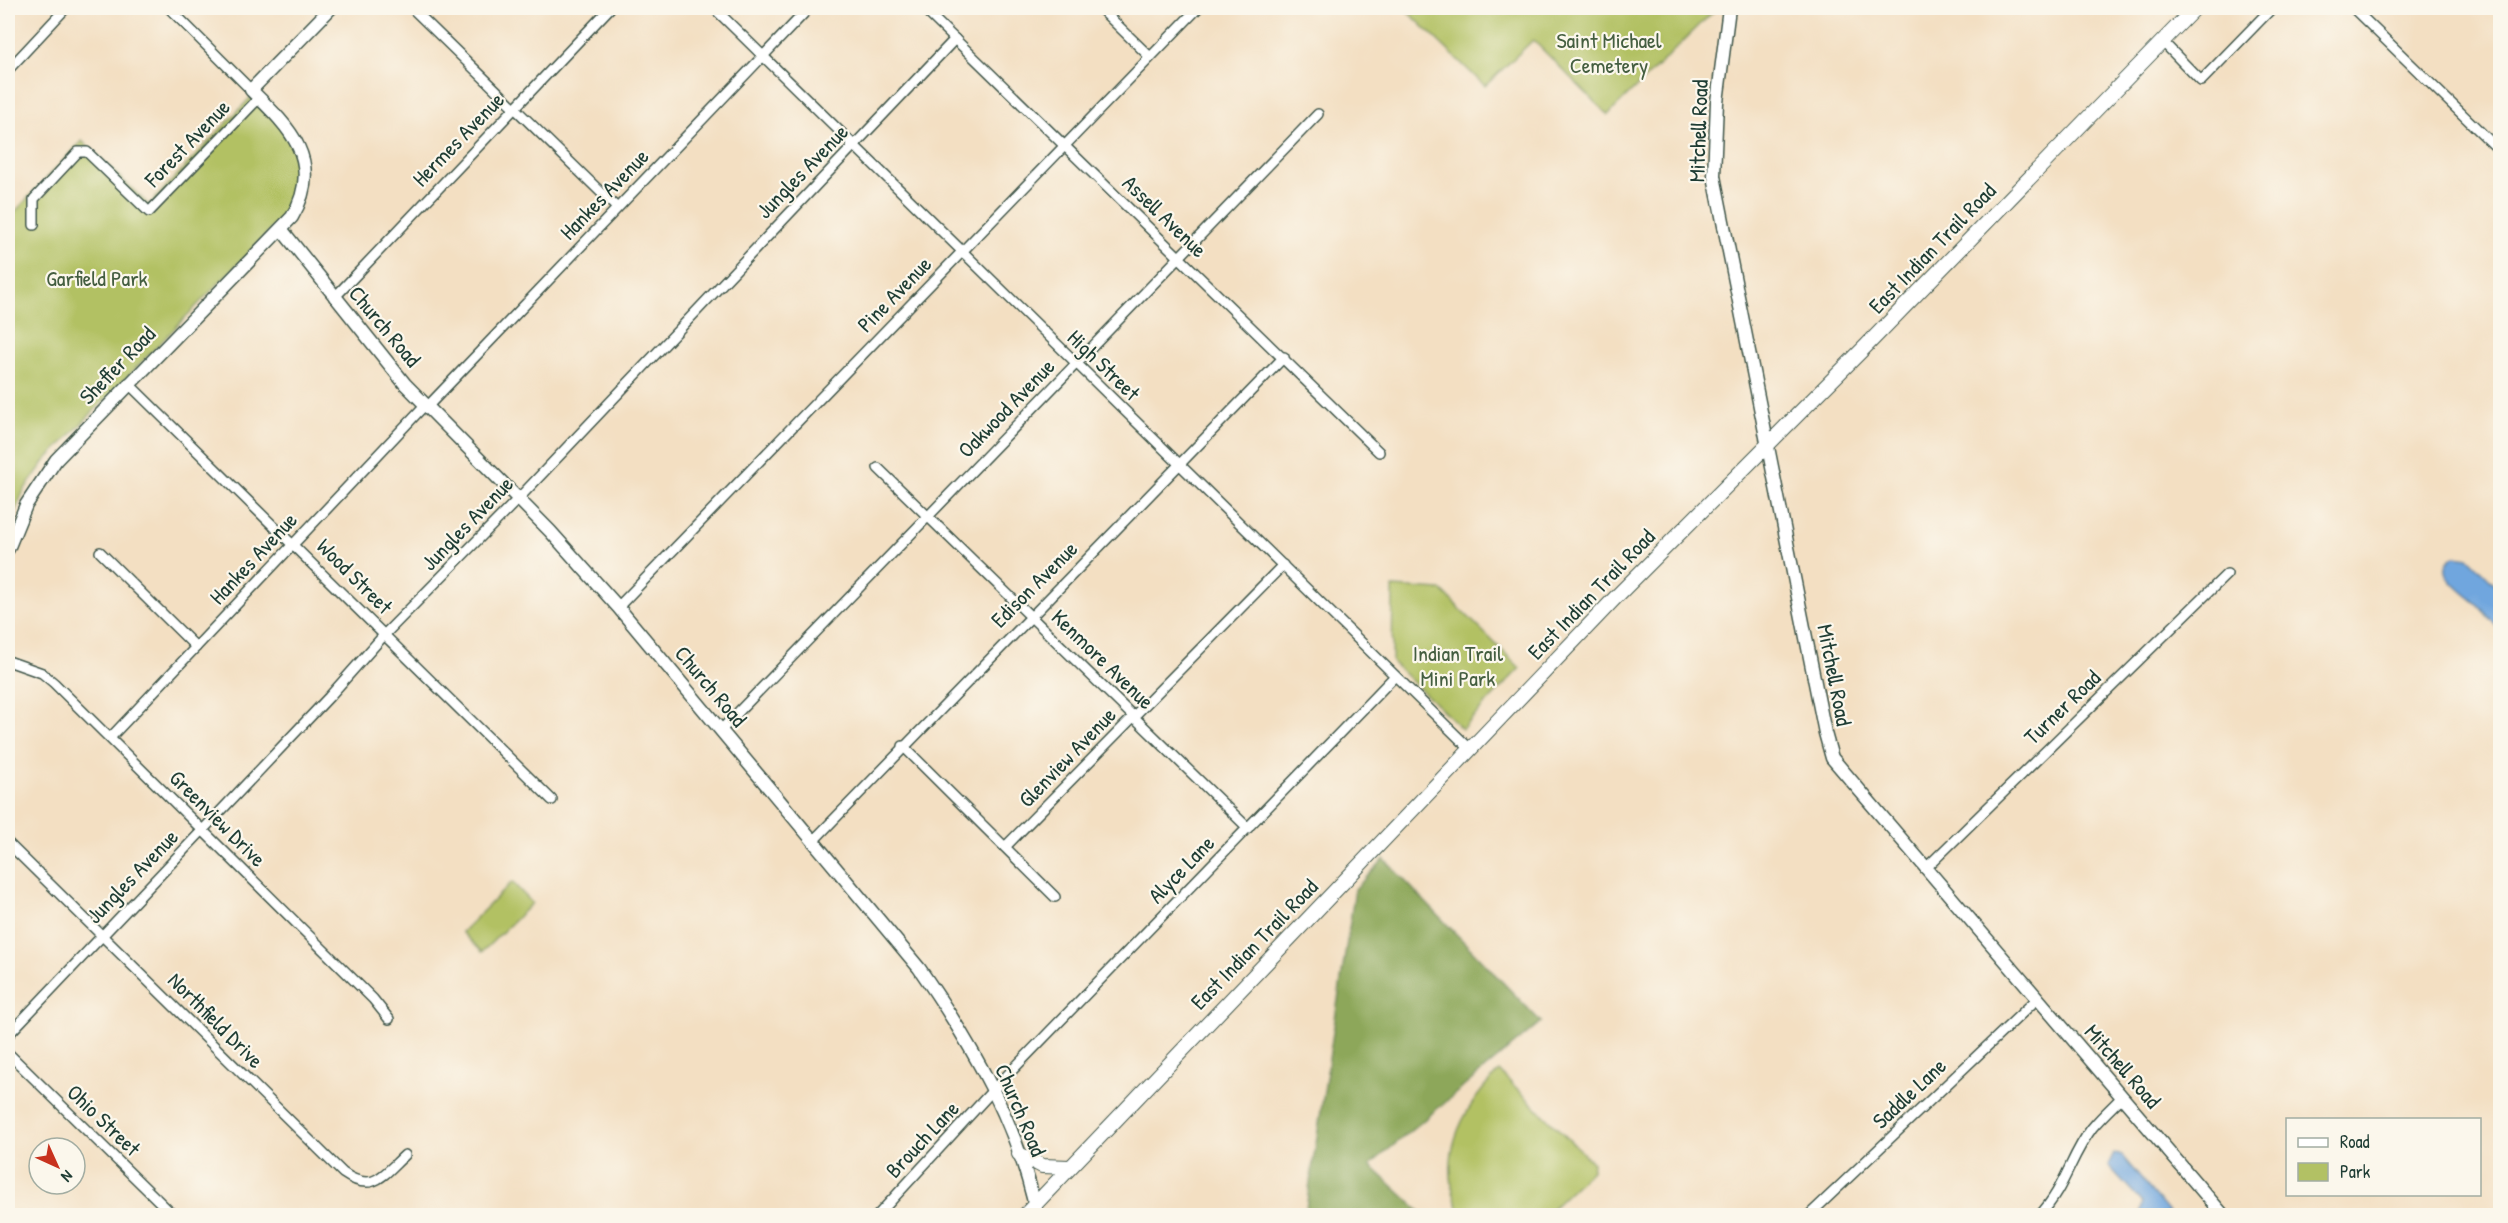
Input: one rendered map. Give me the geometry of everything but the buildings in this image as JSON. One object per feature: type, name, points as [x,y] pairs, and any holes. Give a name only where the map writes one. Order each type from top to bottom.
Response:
[{"type":"main road","name":"East Indian Trail Road","points":[[1024,1215],[1036,1210],[1070,1167],[1470,748],[2195,8]]},
{"type":"main road","points":[[1019,1154],[1041,1165],[1070,1167]]},
{"type":"street","points":[[8,69],[66,8]]},
{"type":"street","points":[[169,8],[255,94]]},
{"type":"street","name":"Forest Avenue","points":[[34,225],[34,199],[78,152],[87,152],[149,212],[330,8]]},
{"type":"street","points":[[411,8],[617,208]]},
{"type":"street","name":"Hermes Avenue","points":[[334,297],[610,8]]},
{"type":"street","name":"High Street","points":[[714,8],[1470,748]]},
{"type":"street","name":"Hankes Avenue","points":[[110,738],[809,8]]},
{"type":"street","name":"Assell Avenue","points":[[923,8],[1379,452]]},
{"type":"street","points":[[1100,8],[1150,57]]},
{"type":"street","name":"Pine Avenue","points":[[618,607],[1198,8]]},
{"type":"street","name":"Mitchell Road","points":[[1729,8],[1717,102],[1714,176],[1832,758],[1924,869],[2224,1215]]},
{"type":"street","points":[[2162,41],[2201,81],[2272,8]]},
{"type":"street","points":[[2353,8],[2500,151]]},
{"type":"street","name":"Jungles Avenue","points":[[8,1035],[385,634],[518,499],[955,39]]},
{"type":"street","name":"Sheffer Road","points":[[8,549],[26,505],[45,474],[128,383],[242,266],[282,230],[295,212],[301,196],[304,164],[291,131],[255,94]]},
{"type":"street","name":"Oakwood Avenue","points":[[721,730],[1318,114]]},
{"type":"street","name":"Church Road","points":[[282,230],[334,297],[426,406],[550,531],[618,607],[919,968],[951,1014],[994,1089],[1019,1154],[1036,1210]]},
{"type":"street","name":"Edison Avenue","points":[[813,841],[1284,357]]},
{"type":"street","name":"Wood Street","points":[[128,383],[552,800]]},
{"type":"street","name":"Kenmore Avenue","points":[[878,468],[1248,828]]},
{"type":"street","points":[[100,552],[196,647]]},
{"type":"street","name":"Glenview Avenue","points":[[1005,847],[1283,565]]},
{"type":"street","name":"Turner Road","points":[[1924,869],[2227,574]]},
{"type":"street","name":"Greenview Drive","points":[[8,661],[42,674],[110,738],[373,999],[389,1019]]},
{"type":"street","name":"Alyce Lane","points":[[994,1089],[1395,676]]},
{"type":"street","points":[[903,747],[1055,897]]},
{"type":"street","name":"Northfield Drive","points":[[8,843],[348,1176],[365,1184],[375,1182],[405,1155]]},
{"type":"street","name":"Saddle Lane","points":[[1808,1215],[2037,999]]},
{"type":"street","name":"Ohio Street","points":[[8,1053],[174,1215]]},
{"type":"street","name":"Brouch Lane","points":[[877,1215],[994,1089]]},
{"type":"street","points":[[2039,1215],[2062,1187],[2076,1155],[2092,1128],[2121,1097]]},
{"type":"green space","name":"Saint Michael Cemetery","points":[[1404,8],[1717,8],[1608,115],[1533,40],[1485,86]]},
{"type":"green space","name":"Garfield Park","points":[[251,97],[281,126],[293,146],[298,161],[299,175],[291,201],[263,238],[45,461],[24,490],[8,529],[8,219],[82,141],[149,205]]},
{"type":"green space","name":"Indian Trail Mini Park","points":[[1393,587],[1441,590],[1520,668],[1462,729],[1392,662]]},
{"type":"green space","points":[[1384,859],[1541,1022],[1370,1165],[1424,1215],[1305,1215],[1355,889]]},
{"type":"green space","points":[[512,882],[532,903],[482,952],[462,932]]},
{"type":"green space","points":[[1499,1071],[1593,1163],[1592,1170],[1545,1215],[1461,1215],[1454,1194],[1451,1156],[1456,1137],[1473,1103]]},
{"type":"water","points":[[2455,556],[2469,558],[2500,589],[2500,631],[2478,605],[2448,576],[2446,569],[2448,562]]},
{"type":"water","points":[[2114,1153],[2122,1156],[2171,1215],[2140,1215],[2143,1203],[2108,1165]]}]
